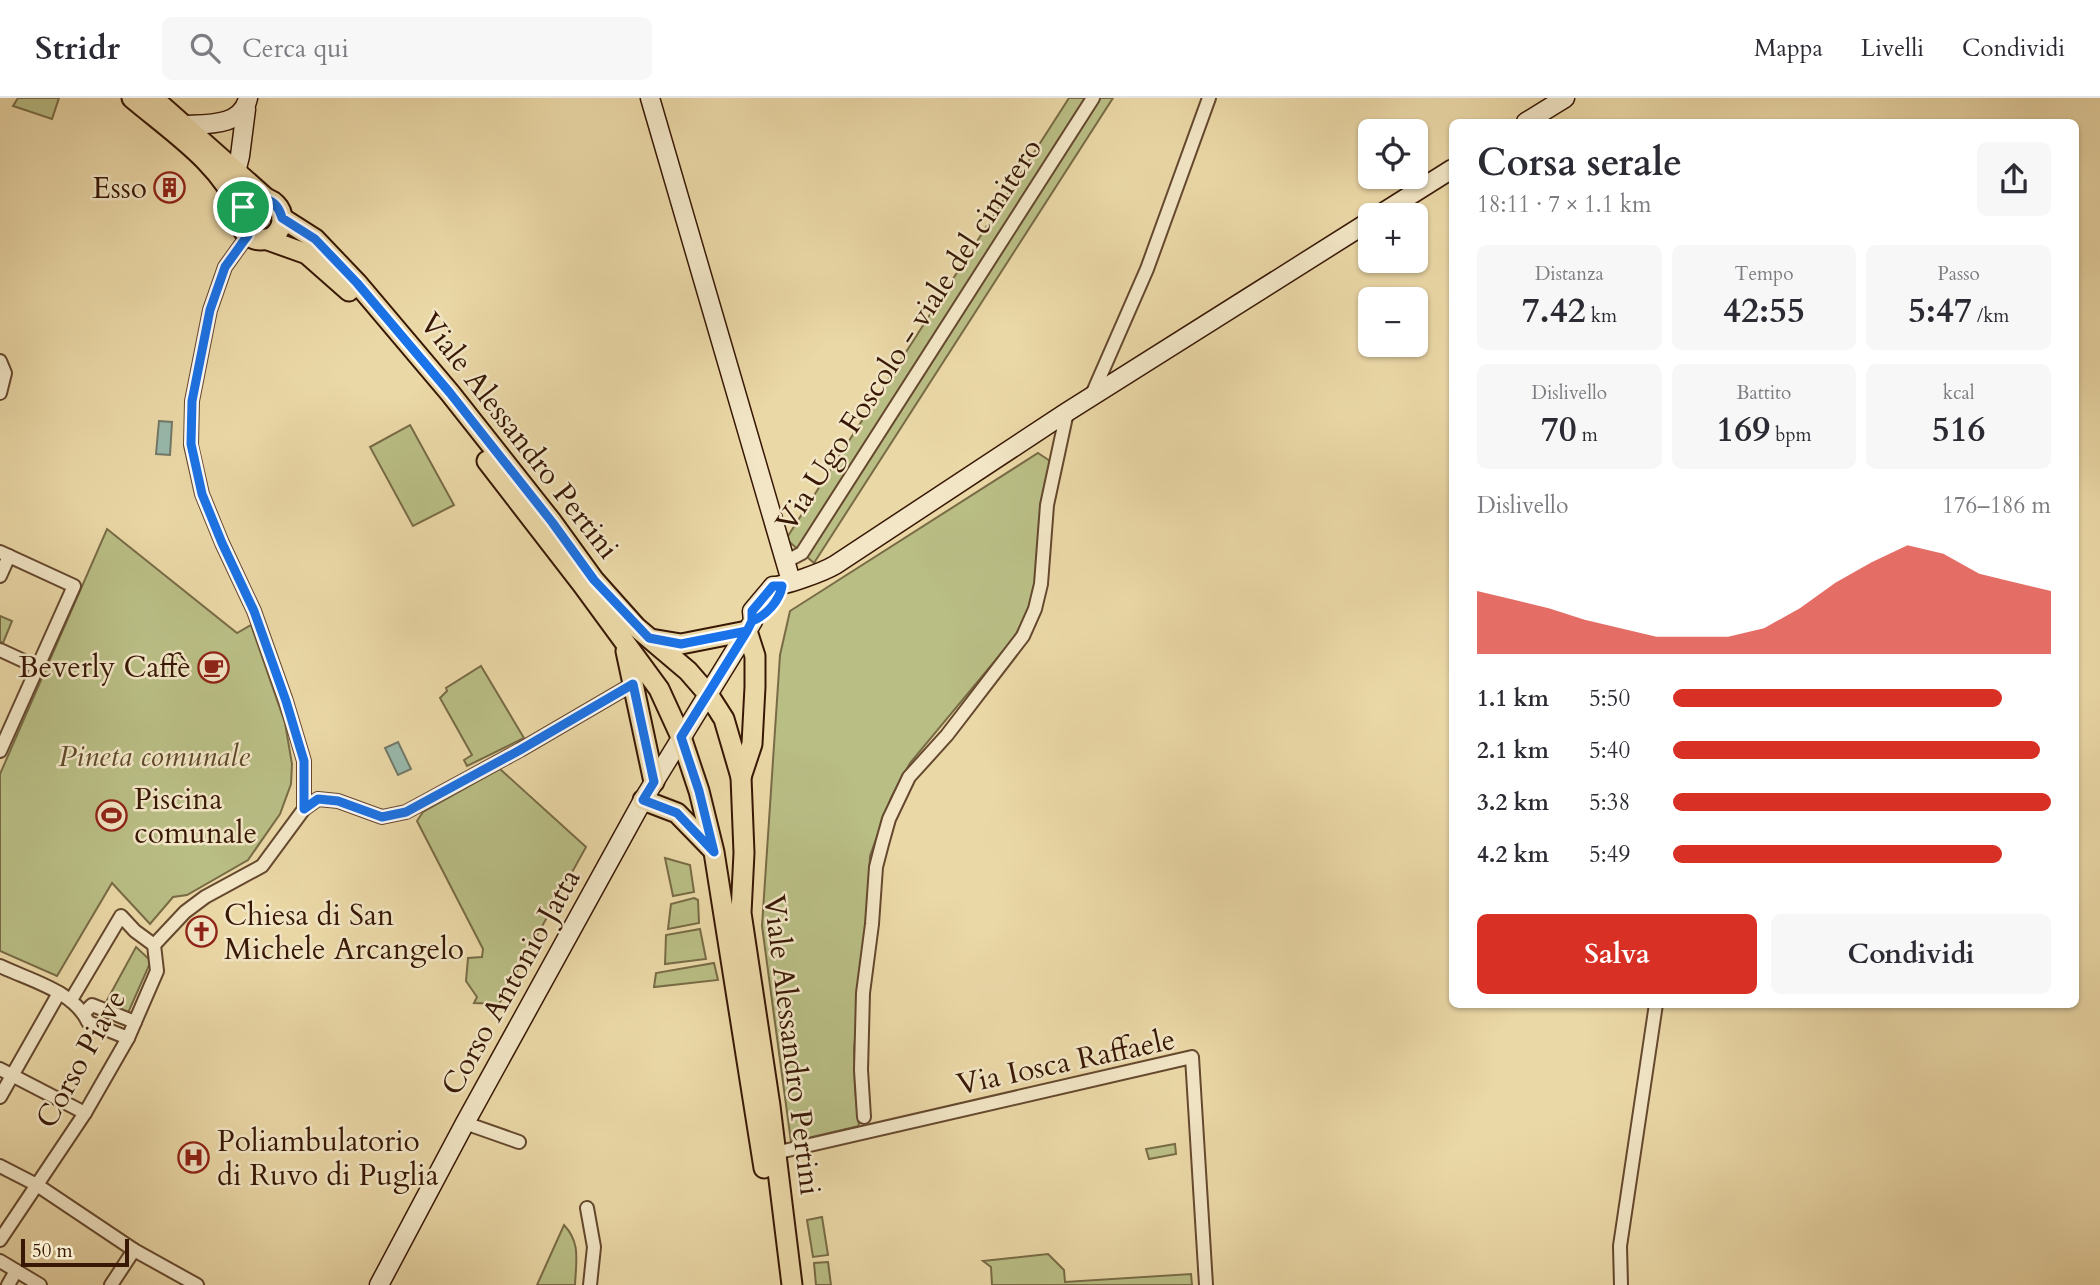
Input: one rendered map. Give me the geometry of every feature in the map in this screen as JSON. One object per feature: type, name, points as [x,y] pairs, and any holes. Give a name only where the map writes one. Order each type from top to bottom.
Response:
[{"type":"main road","points":[[132,98],[184,141],[225,181],[241,213],[242,227],[256,237],[277,232],[282,218]]},
{"type":"main road","name":"Viale Alessandro Pertini","points":[[153,98],[278,206],[282,218],[315,239],[357,283],[450,393],[552,522],[594,580],[649,638],[688,671],[708,694],[724,719],[741,777],[744,853],[741,913],[771,1106],[792,1285]]},
{"type":"main road","points":[[650,98],[787,561],[786,583]]},
{"type":"main road","points":[[1531,119],[1565,98]]},
{"type":"main road","points":[[186,125],[234,119],[247,104]]},
{"type":"main road","points":[[236,172],[247,104]]},
{"type":"main road","points":[[1398,203],[1449,171]]},
{"type":"main road","points":[[241,213],[248,202],[267,199]]},
{"type":"main road","points":[[741,777],[752,744],[755,656],[750,626],[752,611],[773,586],[835,565],[1067,412],[1358,229]]},
{"type":"main road","name":"Viale Alessandro Pertini","points":[[256,237],[307,254],[351,293],[439,397],[659,689],[681,737],[699,791],[714,852],[756,1108],[779,1285]]},
{"type":"main road","points":[[649,638],[681,644],[750,626]]},
{"type":"main road","points":[[654,782],[750,626]]},
{"type":"main road","name":"Viale Alessandro Pertini","points":[[624,643],[654,782]]},
{"type":"main road","name":"Corso Antonio Jatta","points":[[379,1285],[465,1123],[654,782]]},
{"type":"main road","points":[[643,800],[677,813],[714,852]]},
{"type":"street","name":"Via Ugo Foscolo - viale del cimitero","points":[[787,561],[802,553],[1093,98]]},
{"type":"street","points":[[1091,397],[1147,269],[1209,98]]},
{"type":"street","points":[[256,237],[225,267],[210,310],[192,401],[191,444],[202,494],[254,611],[304,761],[304,809]]},
{"type":"street","points":[[0,361],[5,373],[0,393]]},
{"type":"street","points":[[864,1116],[861,1070],[863,1003],[876,867],[881,844],[889,819],[909,777],[947,735],[1023,636],[1035,608],[1041,584],[1047,505],[1067,412]]},
{"type":"street","points":[[0,576],[5,554],[74,586],[0,751]]},
{"type":"street","points":[[0,650],[37,667]]},
{"type":"street","points":[[0,1097],[121,916],[154,945],[185,912],[205,897],[262,866],[304,809],[318,799],[338,801],[382,817],[406,812],[633,684]]},
{"type":"street","name":"Corso Piave","points":[[0,1240],[85,1113],[128,1038],[157,971],[154,945]]},
{"type":"street","points":[[0,966],[65,997],[84,1013],[88,1022],[128,1038]]},
{"type":"street","points":[[84,1013],[92,1005],[135,1022]]},
{"type":"street","points":[[1621,1285],[1620,1246],[1655,1008]]},
{"type":"street","name":"Via Iosca Raffaele","points":[[775,1153],[1192,1057],[1206,1285]]},
{"type":"street","points":[[0,1069],[85,1113]]},
{"type":"street","points":[[465,1123],[519,1142]]},
{"type":"street","points":[[0,1166],[37,1185],[134,1250],[197,1285]]},
{"type":"street","points":[[587,1208],[594,1247],[590,1285]]},
{"type":"street","points":[[111,1285],[134,1250]]},
{"type":"street","points":[[0,1261],[40,1285]]},
{"type":"street","points":[[8,1285],[16,1271]]},
{"type":"green space","points":[[18,98],[59,98],[52,119],[13,106]]},
{"type":"green space","points":[[1069,98],[1113,98],[814,563],[786,539]]},
{"type":"green space","points":[[261,211],[269,219],[261,227],[253,219]]},
{"type":"green space","points":[[410,425],[454,505],[413,526],[370,447]]},
{"type":"green space","points":[[1038,453],[1050,461],[1036,580],[1027,614],[1014,638],[910,763],[891,798],[870,856],[868,908],[854,1049],[859,1126],[791,1142],[762,926],[780,655],[790,611]]},
{"type":"green space","name":"Pineta comunale","points":[[107,529],[237,633],[251,625],[285,723],[292,764],[291,784],[280,814],[248,860],[187,895],[173,897],[150,924],[112,883],[57,976],[0,951],[0,774]]},
{"type":"green space","points":[[0,616],[12,621],[3,643],[0,641]]},
{"type":"green space","points":[[481,666],[524,738],[467,766],[464,760],[472,755],[440,698],[447,691],[446,688]]},
{"type":"green space","points":[[500,769],[586,847],[499,1004],[474,1003],[477,997],[466,981],[468,958],[482,957],[483,949],[417,821],[423,812]]},
{"type":"green space","points":[[665,858],[690,865],[694,892],[673,896]]},
{"type":"green space","points":[[694,898],[698,900],[699,923],[668,929],[671,904]]},
{"type":"green space","points":[[700,929],[706,959],[665,964],[666,935]]},
{"type":"green space","points":[[136,947],[151,961],[128,1013],[106,1002]]},
{"type":"green space","points":[[714,963],[718,980],[654,987],[656,973]]},
{"type":"green space","points":[[1175,1144],[1176,1154],[1149,1159],[1146,1149]]},
{"type":"green space","points":[[822,1217],[828,1255],[813,1257],[807,1220]]},
{"type":"green space","points":[[564,1225],[575,1246],[575,1285],[537,1285]]},
{"type":"green space","points":[[1048,1254],[1064,1270],[1065,1282],[1191,1274],[1192,1285],[992,1285],[991,1267],[983,1261]]},
{"type":"green space","points":[[828,1262],[831,1285],[816,1285],[814,1263]]},
{"type":"shaded area","points":[[159,421],[172,422],[170,455],[156,454]]},
{"type":"shaded area","points":[[398,742],[411,769],[398,775],[385,748]]},
{"type":"place","name":"Esso","points":[[170,188]]},
{"type":"place","name":"Beverly Caffè","points":[[214,667]]},
{"type":"place","name":"Piscina comunale","points":[[111,816]]},
{"type":"place","name":"Chiesa di San Michele Arcangelo","points":[[201,932]]},
{"type":"place","name":"Poliambulatorio di Ruvo di Puglia","points":[[194,1158]]},
{"type":"route","points":[[243,207],[240,220],[248,235],[225,267],[210,310],[192,401],[191,444],[202,494],[254,611],[286,701],[304,761],[304,809],[318,799],[338,801],[382,817],[406,812],[633,684],[654,782],[643,800],[677,813],[714,852],[699,791],[681,737],[747,631],[752,621],[761,618],[781,594],[782,586],[773,586],[752,611],[752,621],[747,631],[681,644],[649,638],[594,580],[552,522],[450,393],[357,283],[315,239],[282,218],[278,206],[273,202],[260,198],[243,207]]}]
